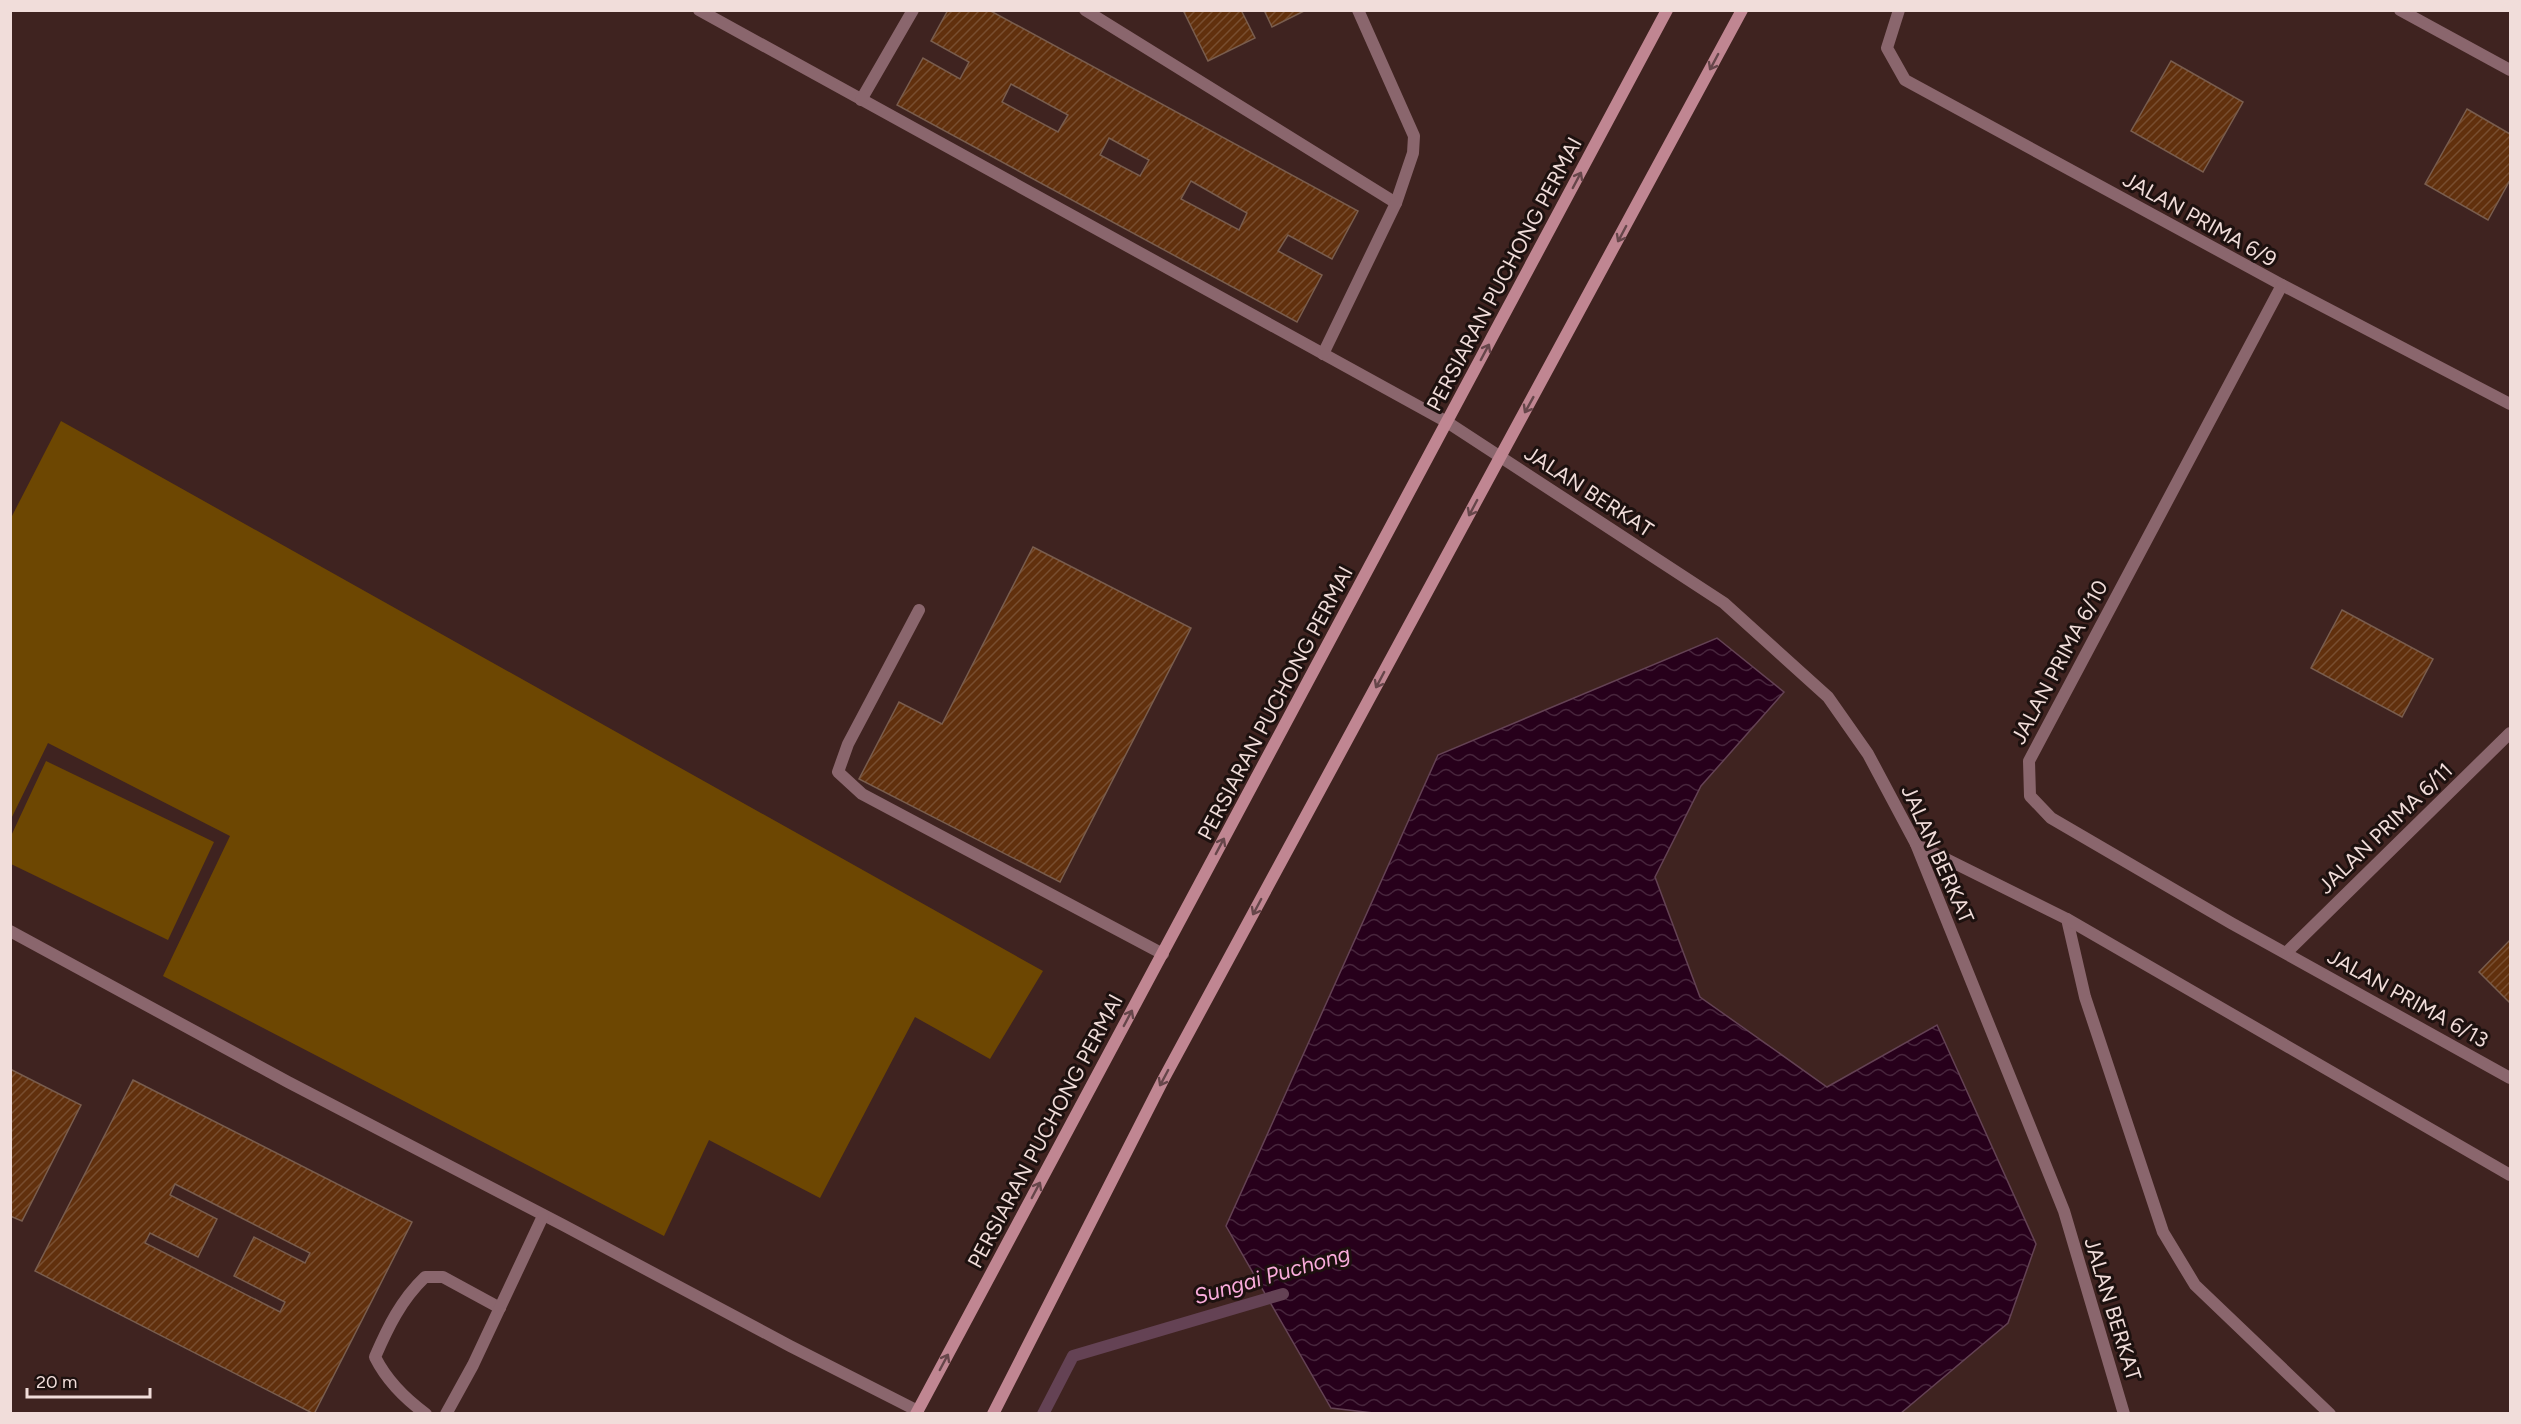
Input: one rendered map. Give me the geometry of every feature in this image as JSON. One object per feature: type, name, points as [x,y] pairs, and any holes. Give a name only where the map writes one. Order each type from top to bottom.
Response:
[{"type":"main road","name":"PERSIARAN PUCHONG PERMAI","points":[[917,1412],[1667,10]]},
{"type":"main road","points":[[993,1413],[1163,1080],[1742,10]]},
{"type":"street","name":"JALAN BERKAT","points":[[699,10],[1447,422],[1724,603],[1828,697],[1868,754],[1916,844],[2064,1211],[2124,1413]]},
{"type":"street","points":[[861,100],[913,10]]},
{"type":"street","points":[[1085,10],[1396,203]]},
{"type":"street","points":[[1323,354],[1396,203],[1413,153],[1414,136],[1358,10]]},
{"type":"street","name":"JALAN PRIMA 6/9","points":[[1899,10],[1887,48],[1905,80],[2282,285],[2511,404]]},
{"type":"street","points":[[2400,10],[2511,70]]},
{"type":"street","name":"JALAN PRIMA 6/10","points":[[2282,285],[2029,761],[2030,796],[2051,818],[2231,923],[2287,952]]},
{"type":"street","points":[[919,610],[848,744],[838,772],[862,794],[1163,954]]},
{"type":"street","name":"JALAN PRIMA 6/11","points":[[2287,952],[2511,733]]},
{"type":"street","points":[[1916,844],[2067,919],[2511,1175]]},
{"type":"street","points":[[2067,919],[2085,997],[2163,1232],[2195,1285],[2330,1413]]},
{"type":"street","points":[[10,931],[288,1082],[917,1412]]},
{"type":"street","name":"JALAN PRIMA 6/13","points":[[2287,952],[2511,1078]]},
{"type":"street","points":[[446,1413],[500,1308],[543,1215]]},
{"type":"street","points":[[426,1413],[410,1402],[385,1377],[375,1358],[394,1314],[408,1293],[425,1276],[444,1277],[500,1308]]},
{"type":"shaded area","points":[[61,421],[1043,971],[990,1059],[915,1017],[820,1198],[709,1140],[664,1236],[163,976],[230,836],[48,743],[11,819],[11,518]]},
{"type":"shaded area","points":[[46,761],[214,842],[168,940],[11,864],[11,836]]},
{"type":"water","points":[[1717,638],[1784,692],[1701,786],[1655,877],[1700,997],[1827,1087],[1937,1025],[2036,1244],[2008,1323],[1901,1413],[1382,1414],[1331,1408],[1226,1226],[1438,755]]},
{"type":"building","points":[[948,10],[989,10],[1358,211],[1332,259],[1288,235],[1278,251],[1322,275],[1297,322],[897,105],[923,58],[960,79],[969,62],[931,41]],"holes":[[[1011,84],[1068,115],[1058,132],[1002,102]],[[1109,138],[1149,160],[1140,176],[1100,155]],[[1191,181],[1247,213],[1239,230],[1181,199]]]},
{"type":"building","points":[[1183,10],[1241,10],[1255,38],[1208,61]]},
{"type":"building","points":[[1264,10],[1306,10],[1272,27]]},
{"type":"building","points":[[2171,61],[2243,102],[2203,172],[2131,131]]},
{"type":"building","points":[[2467,109],[2510,134],[2510,180],[2488,220],[2425,184]]},
{"type":"building","points":[[1033,547],[1191,628],[1060,882],[859,779],[899,702],[942,724]]},
{"type":"building","points":[[2342,610],[2433,659],[2402,717],[2311,668]]},
{"type":"building","points":[[2510,940],[2510,1003],[2479,972]]},
{"type":"building","points":[[10,1069],[81,1105],[22,1221],[10,1216]]},
{"type":"building","points":[[133,1080],[412,1222],[314,1414],[35,1271]],"holes":[[[175,1184],[310,1253],[305,1263],[254,1237],[234,1276],[285,1302],[280,1312],[145,1243],[150,1233],[198,1257],[217,1219],[170,1195]]]},
{"type":"waterway","name":"Sungai Puchong","points":[[1043,1414],[1073,1356],[1283,1294]]}]
